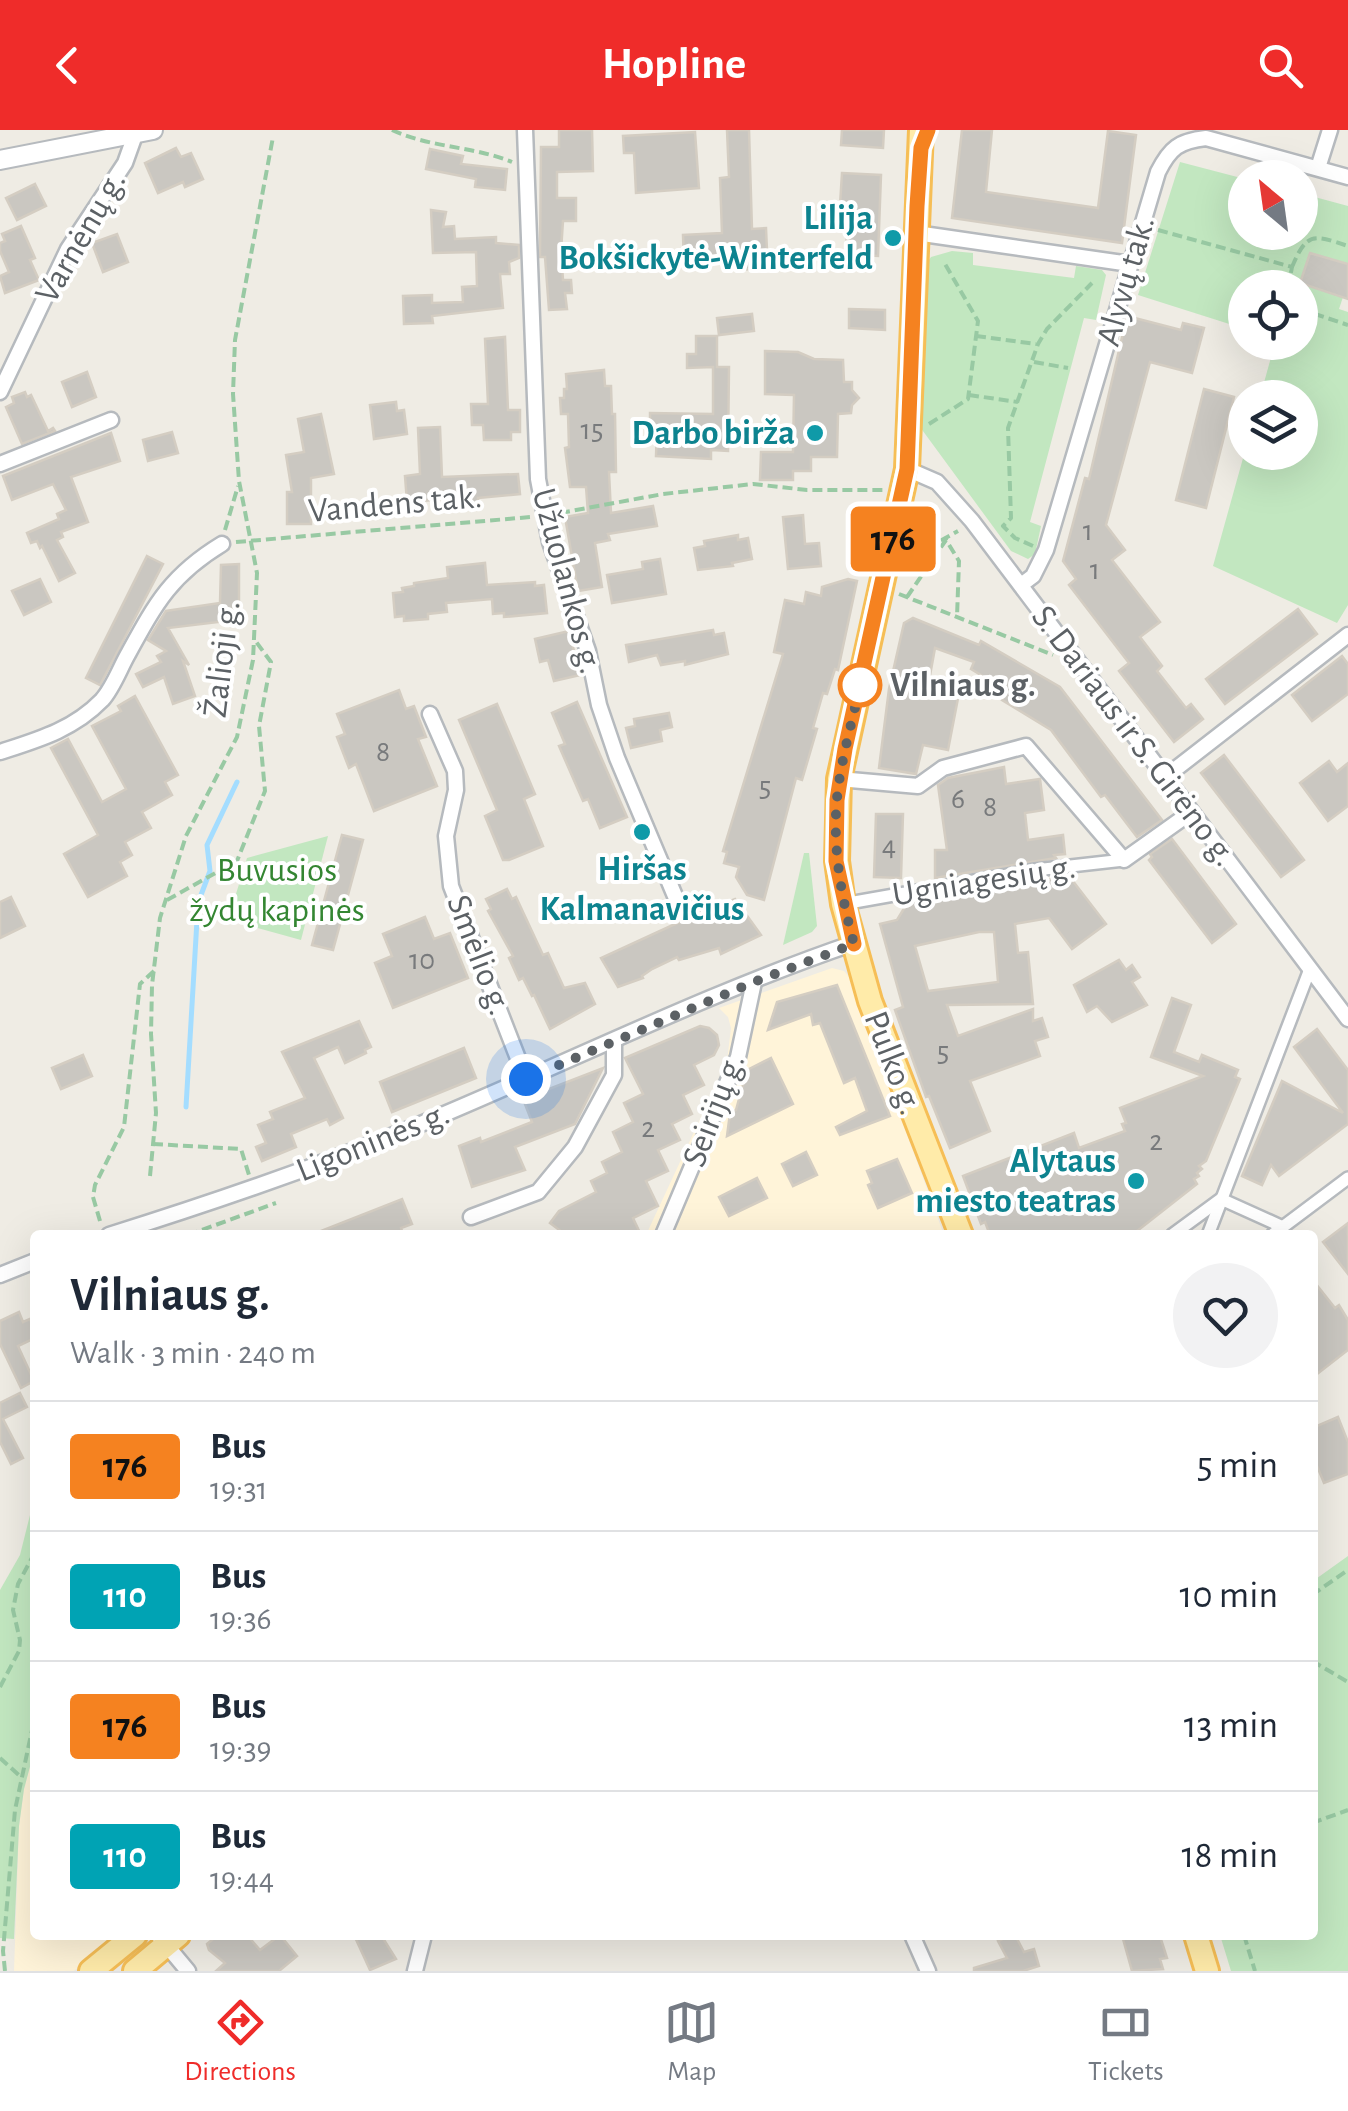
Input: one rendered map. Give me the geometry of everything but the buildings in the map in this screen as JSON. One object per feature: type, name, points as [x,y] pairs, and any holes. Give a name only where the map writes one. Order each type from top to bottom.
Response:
[{"type":"main road","points":[[854,944],[836,861],[839,779],[905,480],[923,136]]},
{"type":"main road","name":"Pulko g.","points":[[854,944],[885,1046],[960,1230]]},
{"type":"main road","points":[[91,1971],[129,1940]]},
{"type":"main road","points":[[135,1971],[166,1940]]},
{"type":"main road","points":[[1198,1940],[1207,1971]]},
{"type":"street","name":"Užuolankos g.","points":[[525,130],[538,478],[544,516],[588,651],[599,705],[617,758],[675,896]]},
{"type":"street","points":[[1318,168],[1330,130]]},
{"type":"street","points":[[0,160],[144,132]]},
{"type":"street","name":"Varnėnų g.","points":[[0,392],[68,249],[144,132]]},
{"type":"street","name":"Alyvų tak.","points":[[1020,585],[1041,566],[1158,172],[1168,152],[1183,140],[1206,138],[1288,160]]},
{"type":"street","name":"Alyvų tak.","points":[[1318,168],[1348,176]]},
{"type":"street","points":[[916,233],[1130,264]]},
{"type":"street","points":[[0,464],[111,420]]},
{"type":"street","name":"S. Dariaus ir S. Girėno g.","points":[[905,480],[937,482],[972,521],[1348,1019]]},
{"type":"street","points":[[0,752],[40,740],[72,724],[104,698],[159,596],[202,556],[222,544]]},
{"type":"street","points":[[1164,778],[1348,635]]},
{"type":"street","name":"Smėlio g.","points":[[430,714],[455,772],[456,790],[446,836],[450,886],[526,1079]]},
{"type":"street","name":"Ugniagesių g.","points":[[839,779],[918,786],[943,768],[1026,746],[1124,860]]},
{"type":"street","name":"Ugniagesių g.","points":[[843,904],[1035,870],[1124,860],[1190,813]]},
{"type":"street","name":"Ligoninės g.","points":[[123,1230],[269,1184],[854,944]]},
{"type":"street","points":[[1210,1230],[1310,969]]},
{"type":"street","name":"Seirijų g.","points":[[665,1230],[738,1058],[754,982]]},
{"type":"street","points":[[472,1217],[538,1192],[575,1147],[614,1075],[614,1042]]},
{"type":"street","points":[[1278,1230],[1348,1178]]},
{"type":"street","points":[[1222,1199],[1275,1230]]},
{"type":"street","points":[[1179,1230],[1222,1199]]},
{"type":"street","points":[[0,1275],[30,1263]]},
{"type":"street","points":[[169,1940],[188,1971]]},
{"type":"street","points":[[414,1971],[423,1940]]},
{"type":"street","points":[[914,1940],[928,1971]]},
{"type":"path","points":[[392,130],[415,140],[487,152],[526,167]]},
{"type":"path","name":"Žalioji g.","points":[[150,1176],[156,1113],[150,1034],[160,918],[186,836],[237,736],[252,660],[257,573],[239,481],[235,340],[273,137]]},
{"type":"path","points":[[1159,230],[1292,267]]},
{"type":"path","points":[[1291,270],[1300,247],[1308,239],[1317,236],[1348,246]]},
{"type":"path","points":[[946,264],[978,322],[969,395]]},
{"type":"path","points":[[1024,544],[1003,526],[1012,518],[1008,428],[1038,344],[1047,329],[1092,282]]},
{"type":"path","points":[[1318,315],[1348,325]]},
{"type":"path","points":[[976,336],[1038,344]]},
{"type":"path","points":[[1033,362],[1068,368]]},
{"type":"path","points":[[926,426],[969,395],[1018,402]]},
{"type":"path","name":"Vandens tak.","points":[[251,540],[544,516],[663,494],[753,484],[807,490],[905,480]]},
{"type":"path","points":[[222,544],[239,481]]},
{"type":"path","points":[[892,540],[914,546],[933,545],[972,521]]},
{"type":"path","points":[[906,597],[946,540]]},
{"type":"path","points":[[946,540],[959,561],[957,617]]},
{"type":"path","points":[[882,588],[1081,666]]},
{"type":"path","points":[[166,901],[236,861],[265,791],[260,726],[271,662],[254,639]]},
{"type":"path","points":[[105,1230],[92,1197],[124,1127],[140,984],[154,970]]},
{"type":"path","points":[[153,1144],[241,1149],[250,1177]]},
{"type":"path","points":[[202,1230],[276,1203]]},
{"type":"path","points":[[0,1687],[18,1652],[20,1640],[12,1610],[18,1584],[30,1561]]},
{"type":"path","points":[[1318,1591],[1348,1570]]},
{"type":"path","points":[[1318,1665],[1348,1682]]},
{"type":"path","points":[[4,1971],[3,1928],[15,1810],[30,1740]]},
{"type":"path","points":[[0,1758],[22,1778]]},
{"type":"path","points":[[1318,1821],[1348,1810]]},
{"type":"path","points":[[1246,1940],[1255,1971]]},
{"type":"shaded area","points":[[832,968],[844,971],[942,1230],[648,1230],[727,1061],[731,1028],[728,1017],[719,1008]]},
{"type":"shaded area","points":[[30,1767],[30,1940],[112,1940],[74,1971],[14,1971],[24,1789]]},
{"type":"green space","points":[[1180,162],[1228,175],[1228,250],[1318,250],[1318,198],[1348,206],[1348,265],[1311,253],[1305,270],[1228,270],[1228,324],[1138,295]]},
{"type":"green space","points":[[952,251],[973,253],[973,265],[1074,278],[1076,266],[1102,270],[1106,275],[1096,320],[1084,318],[1030,522],[1041,526],[1035,554],[1028,559],[1011,551],[920,427],[926,264],[931,257]]},
{"type":"green space","points":[[1318,289],[1343,297],[1339,309],[1348,312],[1348,605],[1337,623],[1213,566],[1240,470],[1318,470],[1318,380],[1265,380],[1270,360],[1318,360]]},
{"type":"green space","name":"Buvusios žydų kapinės","points":[[328,836],[301,940],[228,920],[247,858]]},
{"type":"green space","points":[[804,853],[809,853],[817,926],[783,945]]},
{"type":"green space","points":[[30,1515],[30,1767],[19,1826],[14,1939],[0,1938],[0,1590],[20,1555]]},
{"type":"green space","points":[[1348,1556],[1348,1971],[1231,1971],[1222,1940],[1318,1940],[1318,1577]]},
{"type":"waterway","points":[[186,1107],[198,903],[210,871],[207,845],[237,782]]},
{"type":"bus line","name":"176","points":[[854,944],[836,861],[837,800],[907,469],[917,206],[921,148],[928,130]]},
{"type":"place","name":"Lilija Bokšickytė-Winterfeld","points":[[893,238]]},
{"type":"place","name":"Darbo birža","points":[[815,433]]},
{"type":"place","name":"Vilniaus g.","points":[[860,685]]},
{"type":"place","name":"Hiršas Kalmanavičius","points":[[642,832]]},
{"type":"place","name":"Alytaus miesto teatras","points":[[1136,1181]]},
{"type":"route","points":[[526,1079],[854,944],[836,861],[835,822],[839,779],[860,685]]}]
